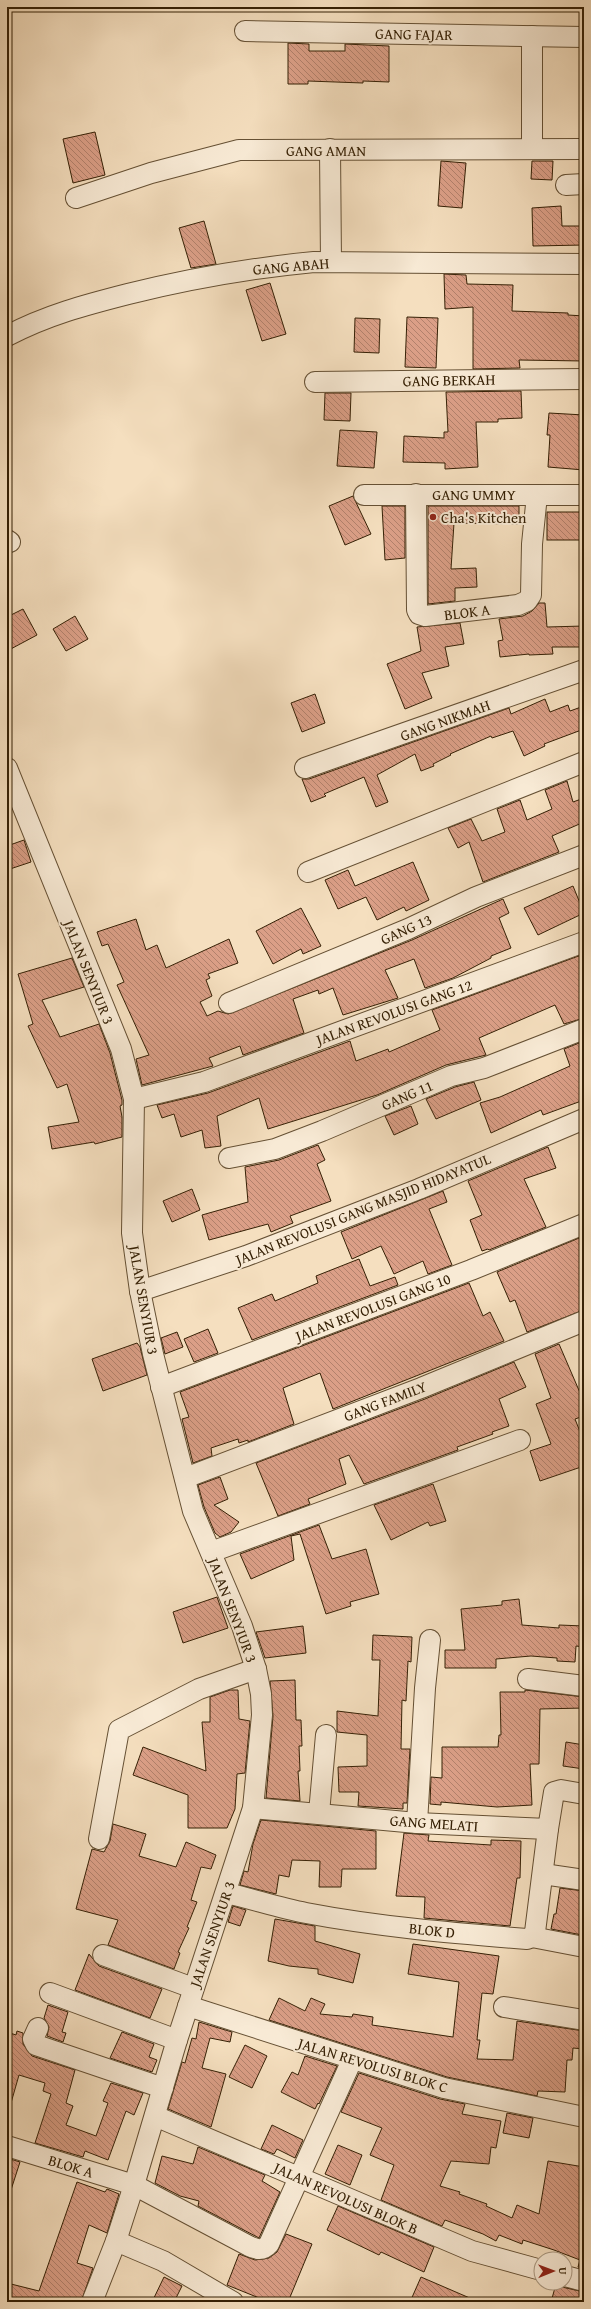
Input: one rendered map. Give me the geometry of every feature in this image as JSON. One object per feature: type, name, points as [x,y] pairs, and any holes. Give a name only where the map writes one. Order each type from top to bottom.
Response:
[{"type":"street","name":"GANG FAJAR","points":[[245,31],[584,37]]},
{"type":"street","points":[[532,36],[532,150]]},
{"type":"street","name":"GANG AMAN","points":[[76,198],[151,174],[239,150],[584,149]]},
{"type":"street","points":[[330,150],[331,262]]},
{"type":"street","name":"GANG ABAH","points":[[7,336],[49,316],[158,286],[274,266],[331,262],[584,264]]},
{"type":"street","name":"GANG BERKAH","points":[[315,382],[584,379]]},
{"type":"street","name":"BLOK A","points":[[416,494],[417,610],[419,614],[425,616],[518,605],[526,601],[531,595],[532,587],[532,544],[537,495]]},
{"type":"street","name":"GANG UMMY","points":[[364,495],[584,495]]},
{"type":"street","name":"GANG NIKMAH","points":[[306,768],[584,670]]},
{"type":"street","points":[[308,872],[584,762]]},
{"type":"street","name":"JALAN SENYIUR 3","points":[[7,768],[121,1049],[134,1099],[132,1233],[140,1290],[161,1387],[194,1511],[242,1626],[256,1669],[262,1694],[262,1715],[253,1808],[177,2040],[134,2186],[116,2241],[92,2302]]},
{"type":"street","name":"GANG 13","points":[[229,1003],[408,929],[476,897],[584,855]]},
{"type":"street","name":"JALAN REVOLUSI GANG 12","points":[[134,1099],[204,1082],[584,942]]},
{"type":"street","name":"GANG 11","points":[[229,1158],[275,1149],[322,1131],[451,1076],[484,1068],[584,1029]]},
{"type":"street","name":"JALAN REVOLUSI GANG MASJID HIDAYATUL","points":[[140,1290],[261,1250],[419,1189],[584,1119]]},
{"type":"street","name":"JALAN REVOLUSI GANG 10","points":[[161,1387],[471,1270],[584,1224]]},
{"type":"street","name":"GANG FAMILY","points":[[185,1478],[421,1388],[584,1321]]},
{"type":"street","points":[[211,1552],[520,1440]]},
{"type":"street","points":[[417,1823],[425,1688],[430,1640]]},
{"type":"street","points":[[99,1839],[119,1730],[200,1689],[256,1669]]},
{"type":"street","points":[[528,1679],[584,1686]]},
{"type":"street","points":[[319,1813],[326,1735]]},
{"type":"street","points":[[532,1937],[535,1932],[554,1792],[561,1790],[584,1794]]},
{"type":"street","name":"GANG MELATI","points":[[253,1808],[417,1823],[548,1829]]},
{"type":"street","points":[[543,1874],[584,1880]]},
{"type":"street","name":"BLOK D","points":[[226,1893],[304,1913],[336,1919],[414,1929],[527,1939],[532,1937],[584,1947]]},
{"type":"street","name":"JALAN REVOLUSI BLOK C","points":[[103,1955],[191,1997],[352,2060],[444,2088],[584,2117]]},
{"type":"street","points":[[50,1993],[177,2040]]},
{"type":"street","points":[[504,2007],[584,2020]]},
{"type":"street","points":[[38,2028],[33,2039],[36,2046],[163,2088]]},
{"type":"street","points":[[298,2176],[352,2060]]},
{"type":"street","name":"JALAN REVOLUSI BLOK B","points":[[155,2116],[298,2176],[396,2220],[472,2251],[533,2268]]},
{"type":"street","name":"BLOK A","points":[[7,2146],[134,2186],[249,2246],[260,2250],[264,2249],[269,2244],[298,2176]]},
{"type":"street","points":[[116,2241],[163,2262],[233,2302]]},
{"type":"street","points":[[573,2278],[584,2281]]},
{"type":"building","points":[[288,43],[309,44],[309,51],[345,51],[345,44],[389,46],[389,82],[363,81],[363,83],[308,81],[308,84],[288,84]]},
{"type":"building","points":[[95,132],[105,175],[73,183],[63,139]]},
{"type":"building","points":[[441,161],[466,163],[462,208],[438,206]]},
{"type":"building","points":[[532,161],[553,161],[552,180],[531,179]]},
{"type":"building","points":[[561,206],[562,226],[584,226],[584,245],[533,246],[532,208]]},
{"type":"building","points":[[204,221],[216,264],[191,268],[179,228]]},
{"type":"building","points":[[444,274],[466,275],[467,284],[513,285],[512,311],[568,313],[568,315],[584,316],[584,361],[519,360],[520,368],[473,369],[473,307],[445,309]]},
{"type":"building","points":[[270,283],[286,334],[262,341],[246,290]]},
{"type":"building","points":[[407,317],[438,318],[436,368],[405,367]]},
{"type":"building","points":[[355,318],[380,319],[379,353],[354,352]]},
{"type":"building","points":[[521,391],[522,418],[498,419],[498,422],[476,422],[478,467],[445,469],[445,463],[403,462],[404,436],[444,438],[444,432],[448,432],[446,392]]},
{"type":"building","points":[[325,393],[351,393],[350,421],[324,420]]},
{"type":"building","points":[[549,413],[584,415],[584,470],[548,467],[550,435],[547,435]]},
{"type":"building","points":[[340,430],[377,432],[374,468],[337,466]]},
{"type":"building","points":[[353,496],[371,534],[345,545],[329,506]]},
{"type":"building","points":[[382,506],[405,506],[405,558],[385,560]]},
{"type":"building","points":[[428,506],[519,506],[519,524],[454,523],[451,569],[476,568],[477,587],[455,588],[455,601],[428,604]]},
{"type":"building","points":[[547,512],[584,512],[584,540],[547,540]]},
{"type":"building","points":[[539,603],[545,603],[547,627],[584,626],[584,647],[552,647],[553,654],[529,654],[500,657],[498,641],[503,640],[499,619],[523,616],[532,611]]},
{"type":"building","points":[[23,609],[37,635],[7,651],[7,617]]},
{"type":"building","points":[[75,616],[88,639],[66,651],[53,629]]},
{"type":"building","points":[[460,623],[464,644],[445,647],[449,666],[422,673],[432,698],[405,709],[387,664],[421,651],[417,627]]},
{"type":"building","points":[[315,694],[325,723],[302,732],[291,703]]},
{"type":"building","points":[[545,699],[550,712],[568,705],[570,711],[584,706],[584,729],[544,744],[545,746],[524,756],[513,731],[492,738],[491,736],[450,754],[451,755],[433,764],[434,766],[421,771],[415,754],[377,775],[388,802],[376,807],[364,777],[324,794],[326,796],[311,802],[302,779],[309,779],[509,708],[511,714]]},
{"type":"building","points":[[567,781],[573,802],[584,798],[584,822],[552,836],[559,852],[483,882],[469,842],[458,848],[448,828],[471,819],[482,841],[505,832],[497,809],[520,800],[527,820],[552,809],[545,790]]},
{"type":"building","points":[[24,840],[31,862],[7,870],[7,846]]},
{"type":"building","points":[[413,862],[429,900],[406,911],[404,907],[377,920],[366,897],[338,909],[325,880],[348,870],[355,886]]},
{"type":"building","points":[[573,886],[584,913],[538,935],[524,908]]},
{"type":"building","points":[[503,899],[509,913],[499,918],[511,948],[491,956],[491,958],[453,978],[425,988],[414,959],[385,970],[398,998],[343,1015],[333,988],[319,994],[318,990],[293,999],[304,1033],[243,1055],[240,1046],[209,1058],[213,1066],[142,1085],[136,1059],[149,1055],[117,985],[124,982],[108,944],[102,946],[97,932],[136,919],[146,950],[157,945],[166,968],[229,939],[238,963],[208,974],[210,978],[206,980],[212,996],[200,1002],[207,1016],[218,1011],[228,1014],[412,940]]},
{"type":"building","points":[[301,908],[321,946],[303,954],[301,949],[273,964],[256,931]]},
{"type":"building","points":[[584,954],[584,1018],[564,1024],[555,1005],[479,1038],[486,1055],[446,1065],[377,1095],[268,1129],[259,1098],[217,1116],[221,1146],[205,1148],[202,1130],[181,1137],[174,1114],[162,1118],[157,1105],[208,1093],[350,1041],[356,1061],[388,1049],[389,1052],[440,1030],[432,1010]]},
{"type":"building","points":[[72,958],[84,987],[42,1000],[60,1037],[99,1024],[110,1053],[122,1100],[122,1105],[120,1106],[122,1117],[122,1137],[95,1144],[94,1142],[52,1149],[48,1127],[79,1122],[67,1084],[57,1088],[28,1026],[33,1024],[18,974]]},
{"type":"building","points":[[584,1041],[584,1100],[543,1115],[541,1110],[491,1133],[480,1103],[500,1097],[570,1066],[564,1049]]},
{"type":"building","points":[[474,1082],[481,1100],[436,1119],[426,1099],[455,1087]]},
{"type":"building","points":[[411,1106],[418,1124],[394,1135],[385,1116]]},
{"type":"building","points":[[318,1145],[325,1160],[317,1164],[331,1201],[290,1216],[293,1223],[271,1232],[268,1224],[209,1240],[202,1215],[248,1202],[245,1167],[279,1160]]},
{"type":"building","points":[[548,1147],[556,1168],[524,1179],[546,1227],[489,1250],[482,1251],[470,1220],[482,1215],[468,1181]]},
{"type":"building","points":[[192,1189],[200,1210],[172,1222],[163,1201]]},
{"type":"building","points":[[443,1191],[447,1202],[429,1209],[452,1265],[428,1274],[423,1261],[394,1274],[381,1246],[352,1259],[341,1232]]},
{"type":"building","points":[[584,1236],[584,1310],[527,1332],[515,1300],[510,1302],[497,1272]]},
{"type":"building","points":[[359,1259],[370,1286],[395,1277],[398,1285],[252,1340],[238,1308],[272,1294],[275,1301],[318,1283],[316,1276]]},
{"type":"building","points":[[469,1283],[483,1316],[490,1312],[504,1341],[333,1409],[320,1373],[283,1388],[294,1424],[248,1442],[248,1440],[239,1443],[238,1439],[211,1448],[212,1456],[193,1463],[182,1419],[189,1417],[180,1392]]},
{"type":"building","points":[[208,1329],[218,1353],[194,1362],[184,1339]]},
{"type":"building","points":[[177,1332],[183,1347],[165,1354],[161,1338]]},
{"type":"building","points":[[137,1343],[140,1347],[147,1375],[103,1391],[92,1359]]},
{"type":"building","points":[[559,1344],[584,1402],[584,1416],[575,1419],[584,1442],[584,1466],[540,1481],[530,1451],[551,1444],[536,1404],[551,1398],[535,1354]]},
{"type":"building","points":[[514,1362],[526,1387],[499,1399],[509,1426],[492,1432],[493,1434],[457,1447],[458,1450],[364,1484],[349,1455],[339,1459],[346,1484],[308,1499],[310,1504],[278,1516],[256,1463],[425,1399]]},
{"type":"building","points":[[220,1477],[228,1499],[214,1505],[239,1522],[231,1532],[220,1537],[215,1533],[204,1507],[198,1485]]},
{"type":"building","points":[[433,1484],[446,1521],[430,1526],[428,1522],[391,1540],[374,1505]]},
{"type":"building","points":[[319,1525],[332,1559],[366,1549],[379,1594],[350,1602],[351,1606],[326,1614],[300,1534],[291,1536],[294,1560],[251,1579],[240,1554]]},
{"type":"building","points":[[217,1597],[228,1628],[183,1643],[173,1612]]},
{"type":"building","points":[[519,1599],[522,1625],[559,1628],[559,1625],[584,1626],[584,1647],[576,1646],[575,1662],[557,1661],[557,1658],[531,1656],[496,1659],[496,1668],[445,1668],[445,1650],[465,1650],[461,1609],[502,1605],[502,1601]]},
{"type":"building","points":[[303,1626],[306,1653],[265,1658],[256,1632]]},
{"type":"building","points":[[373,1635],[412,1637],[411,1662],[408,1661],[406,1701],[402,1700],[401,1749],[410,1749],[407,1803],[403,1803],[403,1809],[358,1806],[359,1792],[339,1792],[338,1767],[367,1766],[367,1735],[337,1732],[337,1711],[378,1716],[380,1660],[372,1660]]},
{"type":"building","points":[[295,1680],[296,1720],[301,1720],[302,1746],[299,1746],[300,1771],[298,1771],[300,1801],[266,1798],[273,1716],[270,1681]]},
{"type":"building","points":[[230,1690],[238,1690],[239,1719],[250,1721],[245,1773],[237,1774],[235,1809],[227,1828],[188,1828],[188,1795],[133,1775],[143,1747],[206,1771],[202,1722],[210,1722],[210,1697]]},
{"type":"building","points":[[525,1690],[584,1697],[584,1708],[540,1709],[539,1764],[530,1764],[532,1805],[497,1807],[441,1802],[441,1805],[430,1804],[431,1777],[442,1778],[442,1747],[498,1747],[499,1735],[501,1735],[500,1692],[525,1692]]},
{"type":"building","points":[[566,1742],[584,1745],[584,1769],[563,1766]]},
{"type":"building","points":[[261,1820],[376,1831],[376,1869],[342,1869],[341,1887],[319,1887],[320,1861],[292,1860],[289,1877],[279,1875],[276,1894],[240,1885],[244,1871],[248,1872],[253,1844]]},
{"type":"building","points":[[113,1824],[146,1834],[139,1856],[176,1867],[186,1842],[216,1855],[211,1869],[201,1867],[191,1900],[197,1902],[187,1927],[189,1928],[178,1952],[180,1953],[174,1969],[108,1945],[118,1920],[76,1909],[92,1849],[104,1852],[110,1841]]},
{"type":"building","points":[[404,1833],[429,1835],[428,1841],[491,1845],[491,1840],[521,1841],[520,1878],[517,1878],[510,1926],[424,1918],[425,1897],[396,1896]]},
{"type":"building","points":[[560,1888],[584,1891],[582,1935],[551,1929],[554,1914],[556,1914]]},
{"type":"building","points":[[233,1906],[246,1910],[240,1926],[228,1922]]},
{"type":"building","points":[[275,1919],[315,1926],[315,1941],[360,1954],[353,1983],[318,1974],[318,1969],[289,1966],[268,1961]]},
{"type":"building","points":[[413,1944],[499,1956],[493,1994],[482,1993],[477,2040],[480,2040],[477,2059],[513,2060],[517,2021],[584,2031],[584,2049],[573,2048],[572,2060],[567,2060],[565,2092],[538,2091],[537,2096],[447,2077],[269,2020],[279,1998],[305,2011],[311,1998],[325,2004],[320,2014],[352,2017],[353,2014],[373,2017],[372,2025],[453,2037],[459,1982],[408,1974]]},
{"type":"building","points":[[89,1954],[99,1966],[162,1989],[150,2018],[75,1990]]},
{"type":"building","points":[[48,2005],[68,2012],[62,2032],[66,2033],[63,2042],[47,2036],[49,2027],[44,2018]]},
{"type":"building","points":[[199,2022],[232,2032],[230,2042],[210,2038],[202,2068],[226,2074],[211,2127],[168,2109],[182,2062],[185,2063],[192,2038],[196,2039]]},
{"type":"building","points":[[17,2031],[23,2033],[23,2044],[32,2056],[75,2070],[66,2103],[73,2106],[66,2125],[96,2136],[108,2103],[103,2101],[111,2083],[143,2093],[134,2115],[126,2111],[108,2160],[85,2151],[83,2157],[35,2143],[51,2094],[43,2091],[45,2083],[19,2075],[11,2103],[7,2103],[7,2032],[16,2035]]},
{"type":"building","points":[[122,2032],[154,2044],[149,2057],[157,2060],[152,2072],[110,2058]]},
{"type":"building","points":[[245,2045],[267,2056],[252,2088],[229,2077]]},
{"type":"building","points":[[305,2056],[337,2066],[319,2104],[318,2103],[315,2109],[281,2092],[292,2072],[298,2075]]},
{"type":"building","points":[[359,2073],[440,2099],[465,2104],[462,2114],[501,2121],[496,2148],[491,2147],[489,2164],[451,2161],[440,2186],[460,2192],[459,2194],[487,2204],[486,2206],[512,2218],[517,2205],[539,2214],[548,2161],[584,2167],[584,2269],[578,2267],[580,2260],[573,2257],[573,2251],[557,2251],[523,2240],[522,2244],[499,2235],[496,2241],[483,2234],[445,2220],[442,2226],[381,2200],[394,2165],[370,2155],[382,2128],[341,2112]]},
{"type":"building","points":[[507,2113],[533,2118],[529,2138],[503,2133]]},
{"type":"building","points":[[272,2125],[303,2140],[295,2158],[277,2149],[274,2154],[261,2149]]},
{"type":"building","points":[[338,2145],[362,2155],[350,2185],[325,2174]]},
{"type":"building","points":[[198,2147],[265,2175],[262,2181],[280,2192],[259,2238],[198,2206],[199,2201],[180,2196],[155,2183],[162,2156],[193,2164]]},
{"type":"building","points":[[7,2158],[20,2162],[10,2193],[7,2193]]},
{"type":"building","points":[[77,2182],[105,2192],[107,2189],[119,2194],[107,2233],[89,2225],[77,2263],[93,2268],[81,2302],[7,2302],[7,2283],[39,2291]]},
{"type":"building","points":[[338,2206],[434,2247],[424,2272],[381,2252],[379,2255],[327,2230]]},
{"type":"building","points":[[286,2234],[312,2244],[288,2302],[269,2302],[227,2285],[239,2254],[255,2260],[269,2258],[277,2252]]},
{"type":"building","points":[[164,2277],[182,2286],[174,2302],[152,2302]]},
{"type":"building","points":[[421,2277],[479,2302],[410,2302]]},
{"type":"building","points":[[573,2290],[584,2292],[584,2302],[551,2302],[554,2291],[573,2291]]},
{"type":"place","name":"Cha's Kitchen","points":[[433,517]]}]
